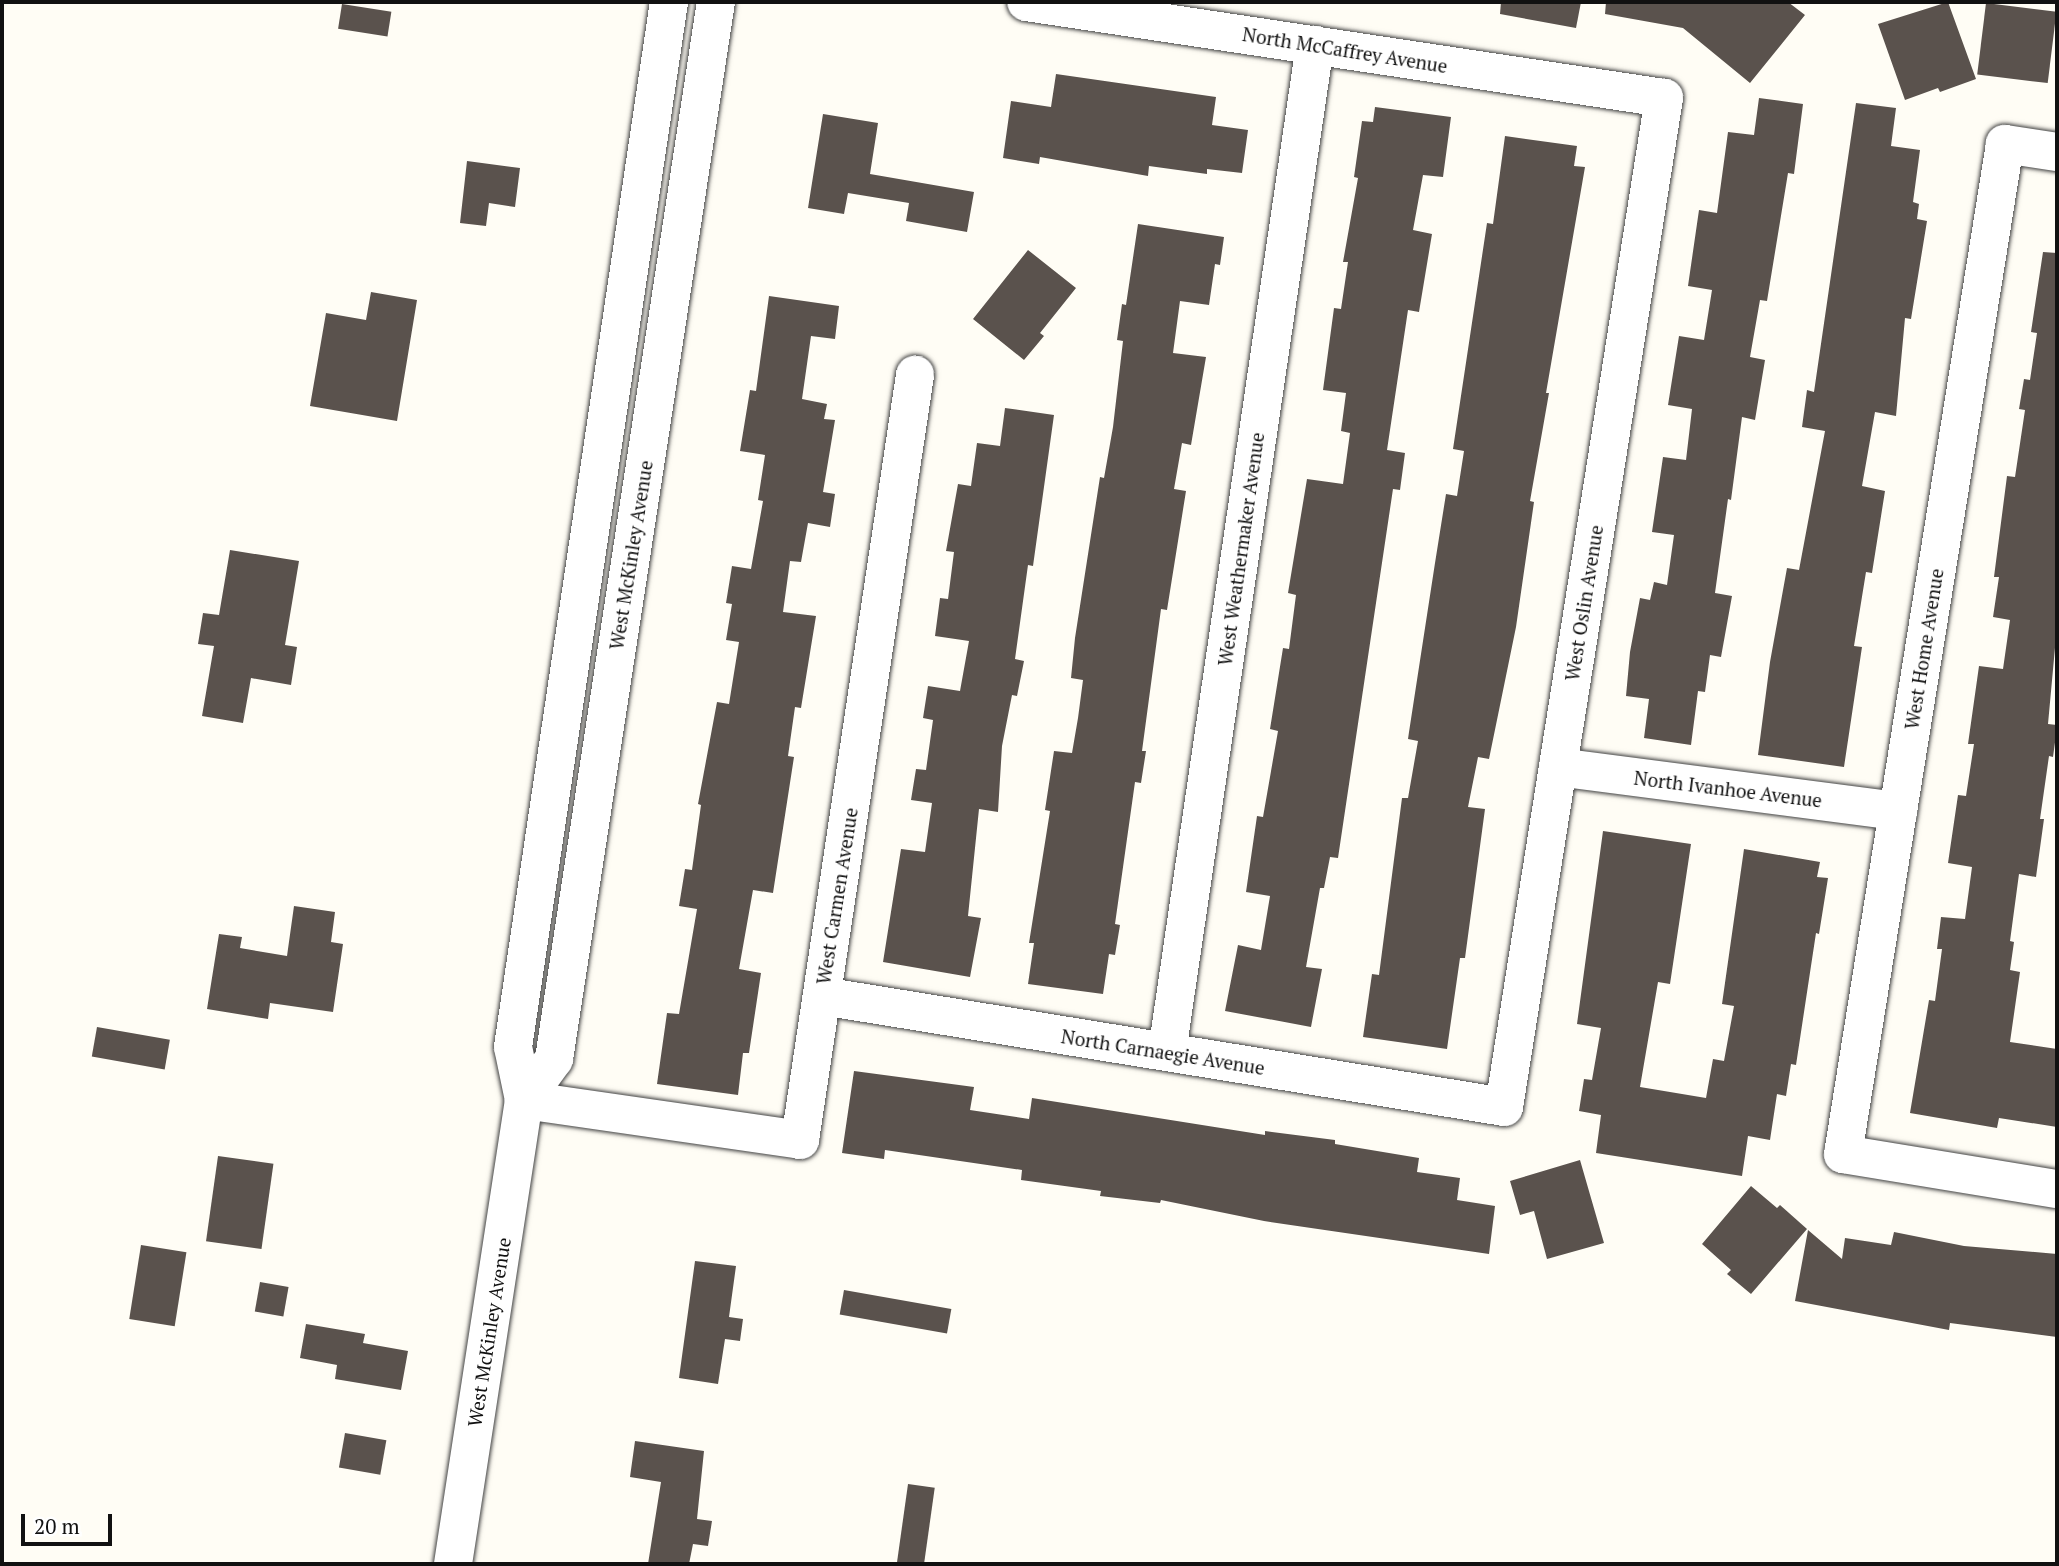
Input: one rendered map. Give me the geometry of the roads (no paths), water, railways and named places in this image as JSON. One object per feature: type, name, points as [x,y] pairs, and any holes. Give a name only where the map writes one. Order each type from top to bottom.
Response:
[{"type":"street","name":"West McKinley Avenue","points":[[453,1564],[524,1100],[513,1047],[669,2]]},
{"type":"street","name":"West McKinley Avenue","points":[[524,1100],[554,1059],[716,2]]},
{"type":"street","name":"North McCaffrey Avenue","points":[[1026,2],[1664,98]]},
{"type":"street","name":"West Weathermaker Avenue","points":[[1167,1052],[1315,46]]},
{"type":"street","name":"West Oslin Avenue","points":[[1504,1107],[1664,98]]},
{"type":"street","name":"West Home Avenue","points":[[2057,152],[2005,144],[1843,1154],[2057,1189]]},
{"type":"street","name":"West Carmen Avenue","points":[[524,1100],[800,1140],[915,375]]},
{"type":"street","name":"North Ivanhoe Avenue","points":[[1558,767],[1898,811]]},
{"type":"street","name":"North Carnaegie Avenue","points":[[822,996],[1504,1107]]}]
